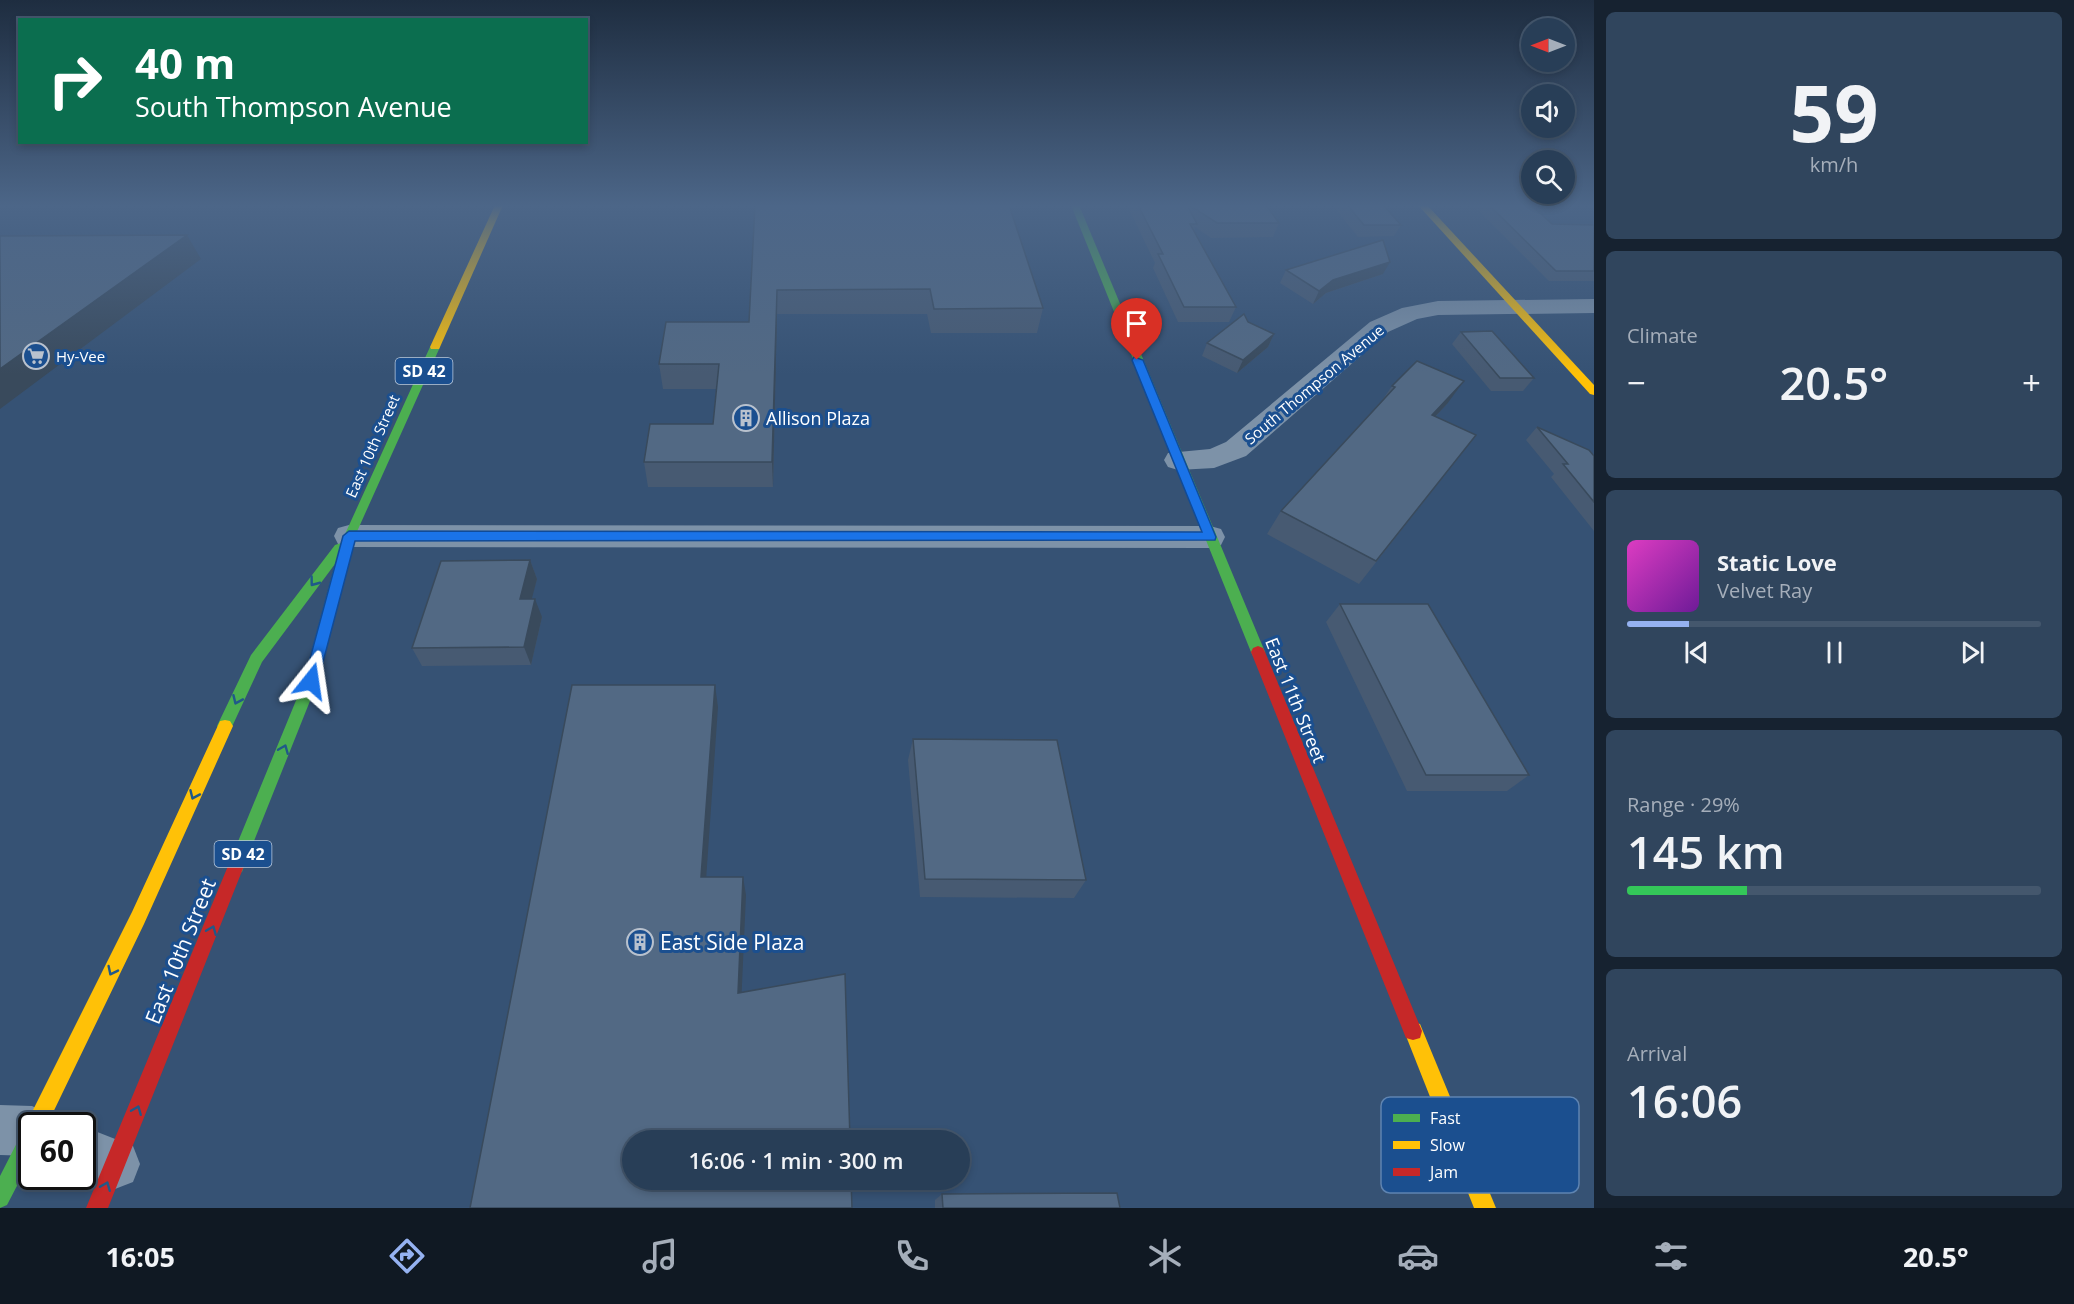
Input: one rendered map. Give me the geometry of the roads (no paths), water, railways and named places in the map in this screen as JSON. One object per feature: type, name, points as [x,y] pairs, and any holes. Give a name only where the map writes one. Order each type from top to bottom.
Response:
[{"type":"main road","name":"East 10th Street","points":[[98,1174],[311,681],[349,536],[473,261]]},
{"type":"main road","name":"East 11th Street","points":[[1098,261],[1440,1097]]},
{"type":"main road","points":[[1474,261],[1594,392]]},
{"type":"main road","name":"East 10th Street","points":[[42,1112],[138,918],[256,659],[349,536]]},
{"type":"main road","points":[[0,1198],[18,1161]]},
{"type":"main road","name":"East 11th Street","points":[[1479,1193],[1485,1208]]},
{"type":"street","name":"South Thompson Avenue","points":[[1178,460],[1214,458],[1236,449],[1379,327],[1411,313],[1438,308],[1594,306]]},
{"type":"street","points":[[349,536],[1210,537]]},
{"type":"street","points":[[0,1130],[18,1131]]},
{"type":"place","name":"Hy-Vee","points":[[36,356]]},
{"type":"place","name":"Allison Plaza","points":[[746,418]]},
{"type":"place","name":"East Side Plaza","points":[[640,942]]}]
